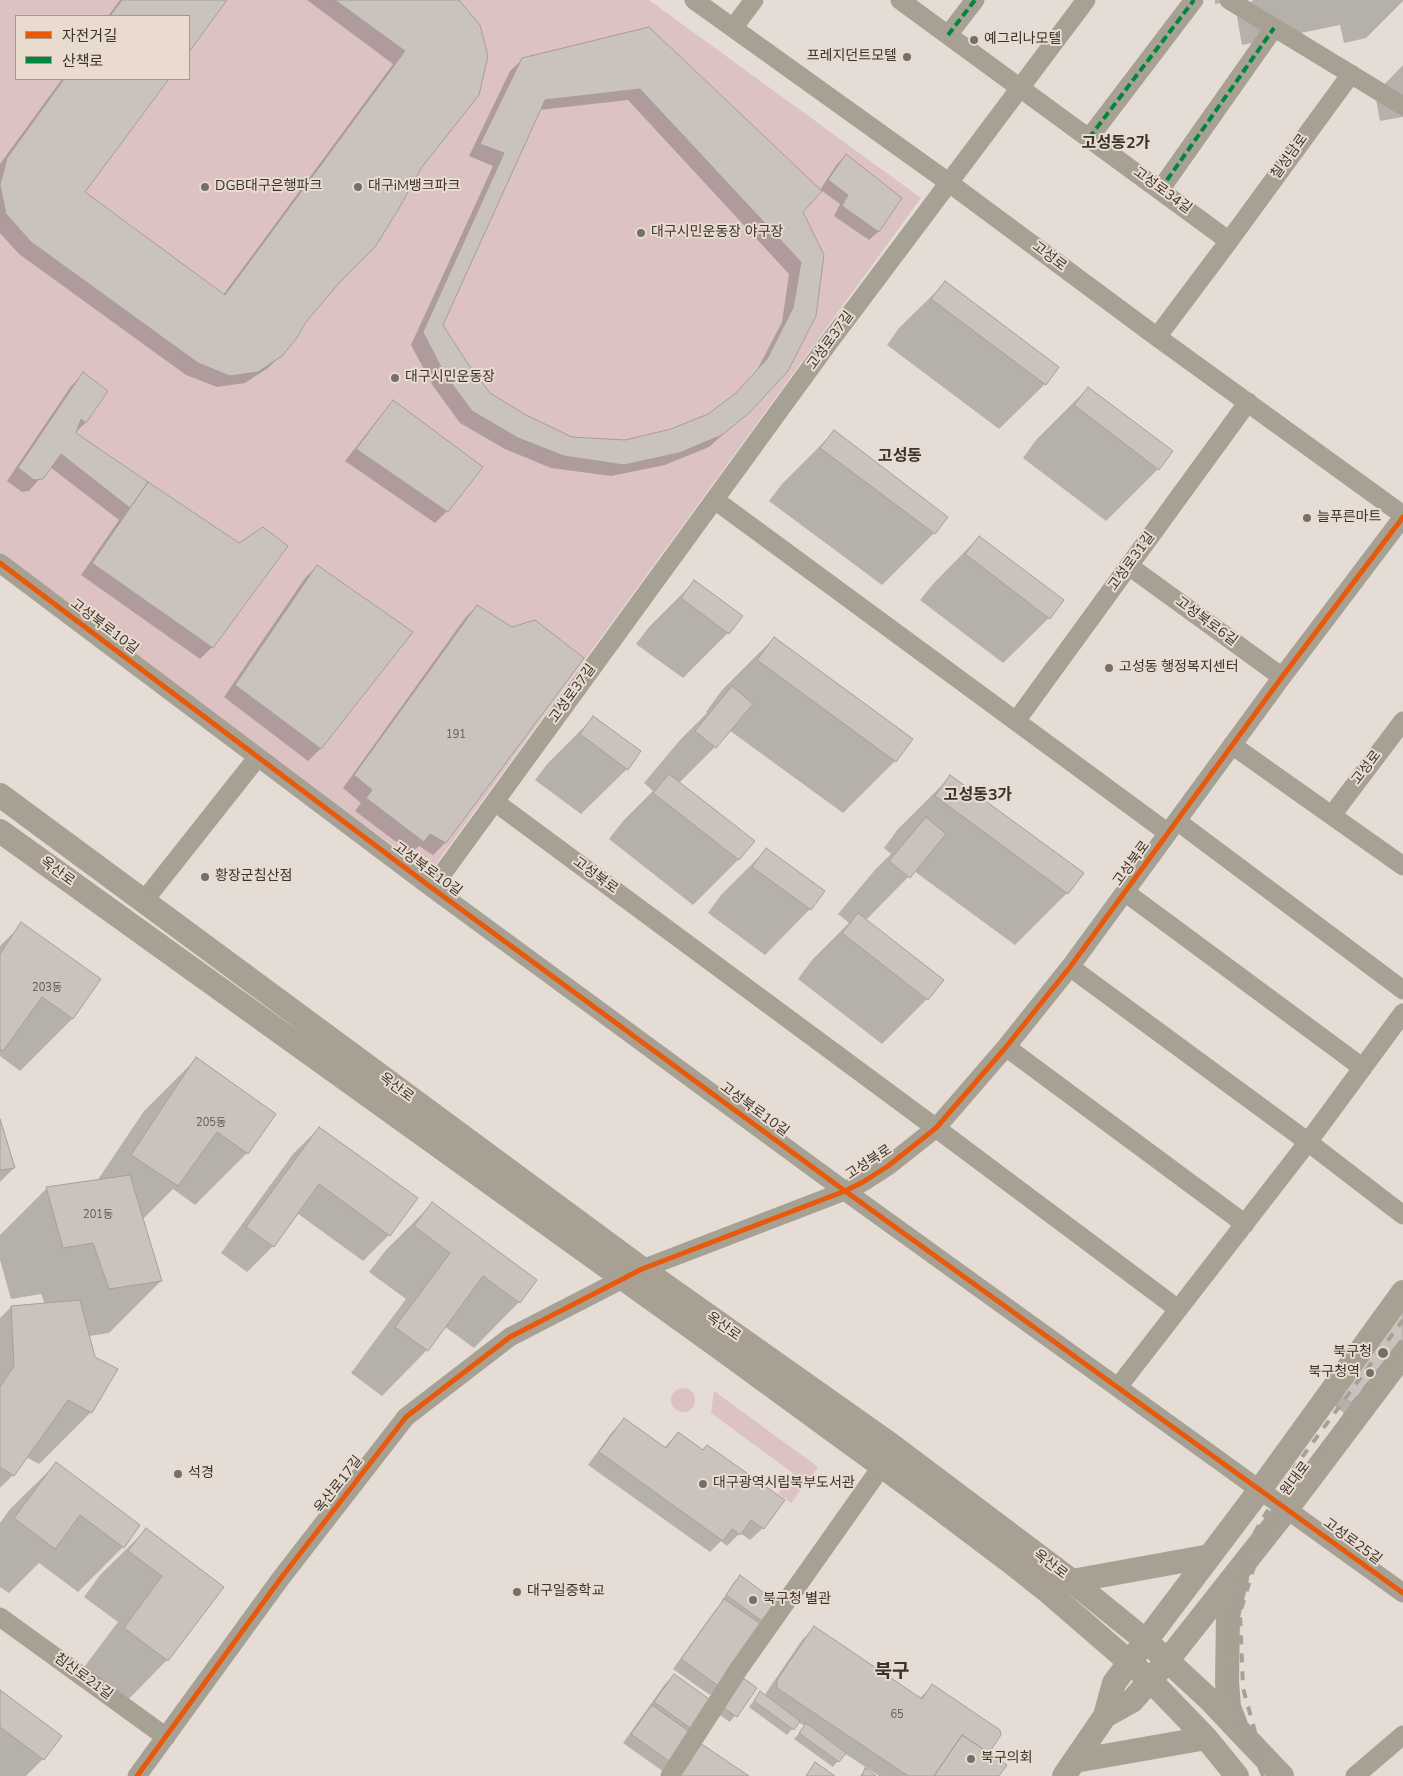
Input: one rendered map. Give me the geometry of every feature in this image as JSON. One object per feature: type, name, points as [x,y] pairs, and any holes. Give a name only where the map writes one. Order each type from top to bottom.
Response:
[{"type":"main road","name":"옥산로","points":[[0,795],[633,1274],[1046,1590],[1150,1680],[1206,1738],[1237,1776]]},
{"type":"main road","name":"옥산로","points":[[0,831],[633,1274],[890,1444],[1072,1581],[1146,1641],[1209,1699],[1282,1776]]},
{"type":"main road","name":"원대로","points":[[1069,1769],[1105,1716],[1114,1683],[1259,1491],[1403,1292]]},
{"type":"main road","name":"원대로","points":[[1105,1716],[1132,1701],[1167,1660],[1287,1509],[1403,1355]]},
{"type":"main road","points":[[1072,1581],[1210,1556]]},
{"type":"main road","points":[[1238,1729],[1229,1707],[1228,1616],[1239,1570]]},
{"type":"main road","points":[[1069,1769],[1206,1738]]},
{"type":"street","name":"고성로","points":[[694,0],[948,182],[1403,516]]},
{"type":"street","points":[[733,28],[754,0]]},
{"type":"street","name":"고성로34길","points":[[900,0],[1229,241]]},
{"type":"street","points":[[948,35],[976,0]]},
{"type":"street","points":[[1021,88],[1086,0]]},
{"type":"street","points":[[1089,138],[1194,0]]},
{"type":"street","points":[[1229,0],[1403,106]]},
{"type":"street","points":[[1160,190],[1274,28]]},
{"type":"street","name":"칠성남로","points":[[1229,241],[1351,74]]},
{"type":"street","name":"고성로37길","points":[[432,888],[948,182],[1021,88]]},
{"type":"street","points":[[1157,337],[1229,241]]},
{"type":"street","name":"고성로31길","points":[[1016,721],[1248,402]]},
{"type":"street","points":[[715,500],[1016,721],[1173,827],[1403,990]]},
{"type":"street","name":"고성북로","points":[[633,1274],[845,1191],[888,1166],[936,1128],[1006,1047],[1070,967],[1282,677],[1403,516]]},
{"type":"street","name":"고성북로10길","points":[[0,563],[257,758],[845,1191]]},
{"type":"street","name":"고성북로6길","points":[[1129,566],[1282,677]]},
{"type":"street","name":"고성로","points":[[1332,815],[1403,721]]},
{"type":"street","points":[[1232,745],[1403,866]]},
{"type":"street","points":[[143,902],[257,758]]},
{"type":"street","name":"고성북로","points":[[495,802],[1178,1309]]},
{"type":"street","name":"고성북로","points":[[1125,892],[1362,1068]]},
{"type":"street","points":[[1070,967],[1308,1142],[1403,1215]]},
{"type":"street","points":[[1118,1387],[1308,1142],[1403,1013]]},
{"type":"street","points":[[1006,1047],[1245,1224]]},
{"type":"street","name":"고성북로","points":[[845,1191],[1259,1491]]},
{"type":"street","name":"옥산로17길","points":[[137,1776],[281,1578],[406,1417],[510,1337],[633,1274]]},
{"type":"street","points":[[670,1776],[738,1670],[882,1466]]},
{"type":"street","name":"고성로25길","points":[[1259,1491],[1403,1593]]},
{"type":"street","name":"침산로21길","points":[[0,1617],[166,1738]]},
{"type":"street","points":[[1355,1776],[1403,1735]]},
{"type":"shaded area","name":"대구시민운동장","points":[[0,0],[649,0],[921,198],[431,871],[302,784],[0,558]]},
{"type":"shaded area","points":[[683,1388],[688,1389],[694,1395],[694,1405],[688,1411],[683,1412],[678,1411],[672,1405],[671,1400],[672,1395],[678,1389]]},
{"type":"shaded area","points":[[714,1391],[818,1467],[791,1503],[778,1493],[793,1473],[711,1413]]},
{"type":"building","points":[[122,0],[227,0],[190,51],[190,15],[111,15]]},
{"type":"building","name":"대구iM뱅크파크","points":[[335,0],[459,0],[480,25],[488,56],[479,95],[422,167],[375,247],[339,283],[306,322],[296,339],[282,356],[258,372],[230,376],[198,363],[31,242],[6,214],[0,185],[7,158],[63,80],[168,80],[85,192],[225,295],[405,51]]},
{"type":"building","points":[[649,27],[822,191],[803,212],[824,255],[816,316],[788,371],[750,412],[722,435],[679,453],[624,465],[564,456],[518,438],[472,411],[444,373],[423,332],[504,153],[480,144],[522,58]],"holes":[[[640,89],[801,262],[793,308],[767,359],[736,393],[708,414],[671,429],[625,440],[572,437],[526,415],[490,393],[468,364],[443,325],[545,100]]]},
{"type":"building","points":[[846,154],[902,198],[879,232],[842,206],[848,195],[828,180]]},
{"type":"building","points":[[945,281],[1059,367],[1046,385],[931,299]]},
{"type":"building","points":[[83,372],[108,391],[86,423],[81,419],[76,433],[148,482],[130,508],[61,454],[43,479],[34,480],[18,468]]},
{"type":"building","points":[[1088,387],[1173,451],[1159,470],[1074,405]]},
{"type":"building","points":[[393,400],[483,467],[448,512],[356,449]]},
{"type":"building","points":[[834,430],[948,517],[935,534],[820,448]]},
{"type":"building","points":[[148,482],[239,543],[263,527],[288,546],[213,648],[92,563]]},
{"type":"building","points":[[979,536],[1064,600],[1050,619],[965,554]]},
{"type":"building","points":[[317,565],[413,632],[321,749],[235,685]]},
{"type":"building","points":[[694,580],[743,616],[729,634],[681,598]]},
{"type":"building","points":[[477,605],[512,627],[535,620],[584,658],[446,843],[430,834],[424,842],[366,798],[372,790],[354,775]]},
{"type":"building","points":[[774,637],[913,739],[896,762],[757,660]]},
{"type":"building","points":[[732,686],[753,704],[716,748],[695,731]]},
{"type":"building","points":[[593,716],[641,751],[628,770],[580,734]]},
{"type":"building","points":[[669,774],[755,841],[739,860],[653,793]]},
{"type":"building","points":[[950,775],[1084,873],[1068,894],[935,796]]},
{"type":"building","points":[[926,817],[946,834],[910,878],[889,861]]},
{"type":"building","points":[[766,848],[825,891],[811,910],[752,867]]},
{"type":"building","points":[[858,913],[944,980],[928,1000],[842,933]]},
{"type":"building","points":[[21,922],[101,979],[73,1019],[42,997],[3,1051],[0,1049],[0,954]]},
{"type":"building","points":[[196,1057],[276,1114],[248,1154],[217,1132],[178,1186],[131,1155]]},
{"type":"building","points":[[0,1119],[15,1168],[0,1170]]},
{"type":"building","points":[[319,1127],[418,1198],[390,1236],[319,1184],[274,1247],[246,1227]]},
{"type":"building","points":[[130,1175],[162,1281],[109,1289],[93,1243],[63,1248],[46,1187]]},
{"type":"building","points":[[432,1202],[537,1280],[520,1303],[483,1276],[428,1351],[395,1327],[450,1253],[414,1226]]},
{"type":"building","points":[[80,1300],[95,1357],[118,1369],[92,1413],[68,1400],[14,1476],[0,1467],[0,1387],[14,1366],[11,1306]]},
{"type":"building","name":"북구청역","points":[[1403,1304],[1403,1353],[1361,1410],[1337,1393]]},
{"type":"building","name":"대구광역시립북부도서관","points":[[624,1418],[666,1448],[678,1432],[703,1450],[707,1445],[785,1500],[764,1529],[751,1520],[740,1535],[732,1529],[723,1541],[599,1452]]},
{"type":"building","points":[[56,1462],[140,1525],[124,1548],[80,1515],[55,1549],[14,1518]]},
{"type":"building","points":[[146,1528],[224,1587],[168,1661],[124,1628],[162,1576],[128,1551]]},
{"type":"building","name":"북구청 별관","points":[[740,1575],[779,1604],[766,1624],[726,1595]]},
{"type":"building","points":[[724,1599],[764,1626],[720,1687],[681,1659]]},
{"type":"building","points":[[814,1626],[922,1699],[932,1684],[1000,1730],[1001,1735],[989,1753],[962,1735],[934,1776],[908,1776],[777,1688],[777,1680]]},
{"type":"building","points":[[674,1674],[716,1704],[696,1732],[654,1702]]},
{"type":"building","points":[[742,1677],[757,1688],[737,1717],[722,1707]]},
{"type":"building","points":[[0,1690],[62,1736],[44,1760],[0,1727]]},
{"type":"building","points":[[760,1691],[800,1721],[794,1730],[754,1701]]},
{"type":"building","points":[[652,1705],[694,1735],[673,1764],[631,1734]]},
{"type":"building","points":[[806,1723],[846,1753],[839,1762],[799,1733]]},
{"type":"building","name":"북구의회","points":[[962,1735],[1007,1765],[999,1776],[934,1776]]},
{"type":"building","points":[[700,1743],[749,1776],[677,1776]]},
{"type":"building","points":[[815,1762],[835,1776],[806,1776]]},
{"type":"building","points":[[865,1768],[876,1776],[862,1776]]},
{"type":"railway","points":[[1263,1776],[1243,1727],[1233,1690],[1229,1650],[1234,1598],[1251,1539],[1286,1479],[1403,1320]]},
{"type":"railway","points":[[1260,1750],[1243,1688],[1240,1613],[1254,1567],[1278,1513],[1354,1402],[1403,1339]]},
{"type":"marked path","points":[[948,35],[975,0]]},
{"type":"marked path","points":[[1089,138],[1194,0]]},
{"type":"marked path","points":[[1160,190],[1274,28]]},
{"type":"cycle path","points":[[137,1776],[281,1578],[406,1417],[510,1337],[642,1269],[845,1191],[888,1166],[936,1128],[1006,1047],[1070,967],[1282,677],[1403,517]]},
{"type":"cycle path","points":[[0,563],[432,888],[845,1191],[1403,1593]]},
{"type":"place","name":"예그리나모텔","points":[[974,40]]},
{"type":"place","name":"프레지던트모텔","points":[[907,57]]},
{"type":"place","name":"DGB대구은행파크","points":[[205,187]]},
{"type":"place","name":"대구iM뱅크파크","points":[[358,187]]},
{"type":"place","name":"대구시민운동장 야구장","points":[[641,233]]},
{"type":"place","name":"대구시민운동장","points":[[395,378]]},
{"type":"place","name":"늘푸른마트","points":[[1307,518]]},
{"type":"place","name":"고성동 행정복지센터","points":[[1109,668]]},
{"type":"place","name":"황장군침산점","points":[[205,877]]},
{"type":"place","name":"북구청","points":[[1383,1353]]},
{"type":"place","name":"북구청역","points":[[1370,1373]]},
{"type":"place","name":"석경","points":[[178,1474]]},
{"type":"place","name":"대구광역시립북부도서관","points":[[703,1484]]},
{"type":"place","name":"대구일중학교","points":[[517,1592]]},
{"type":"place","name":"북구청 별관","points":[[753,1600]]},
{"type":"place","name":"북구의회","points":[[971,1759]]},
{"type":"district","name":"고성동2가","points":[[1116,144]]},
{"type":"district","name":"고성동","points":[[900,457]]},
{"type":"district","name":"고성동3가","points":[[978,796]]},
{"type":"district","name":"북구","points":[[892,1672]]}]
